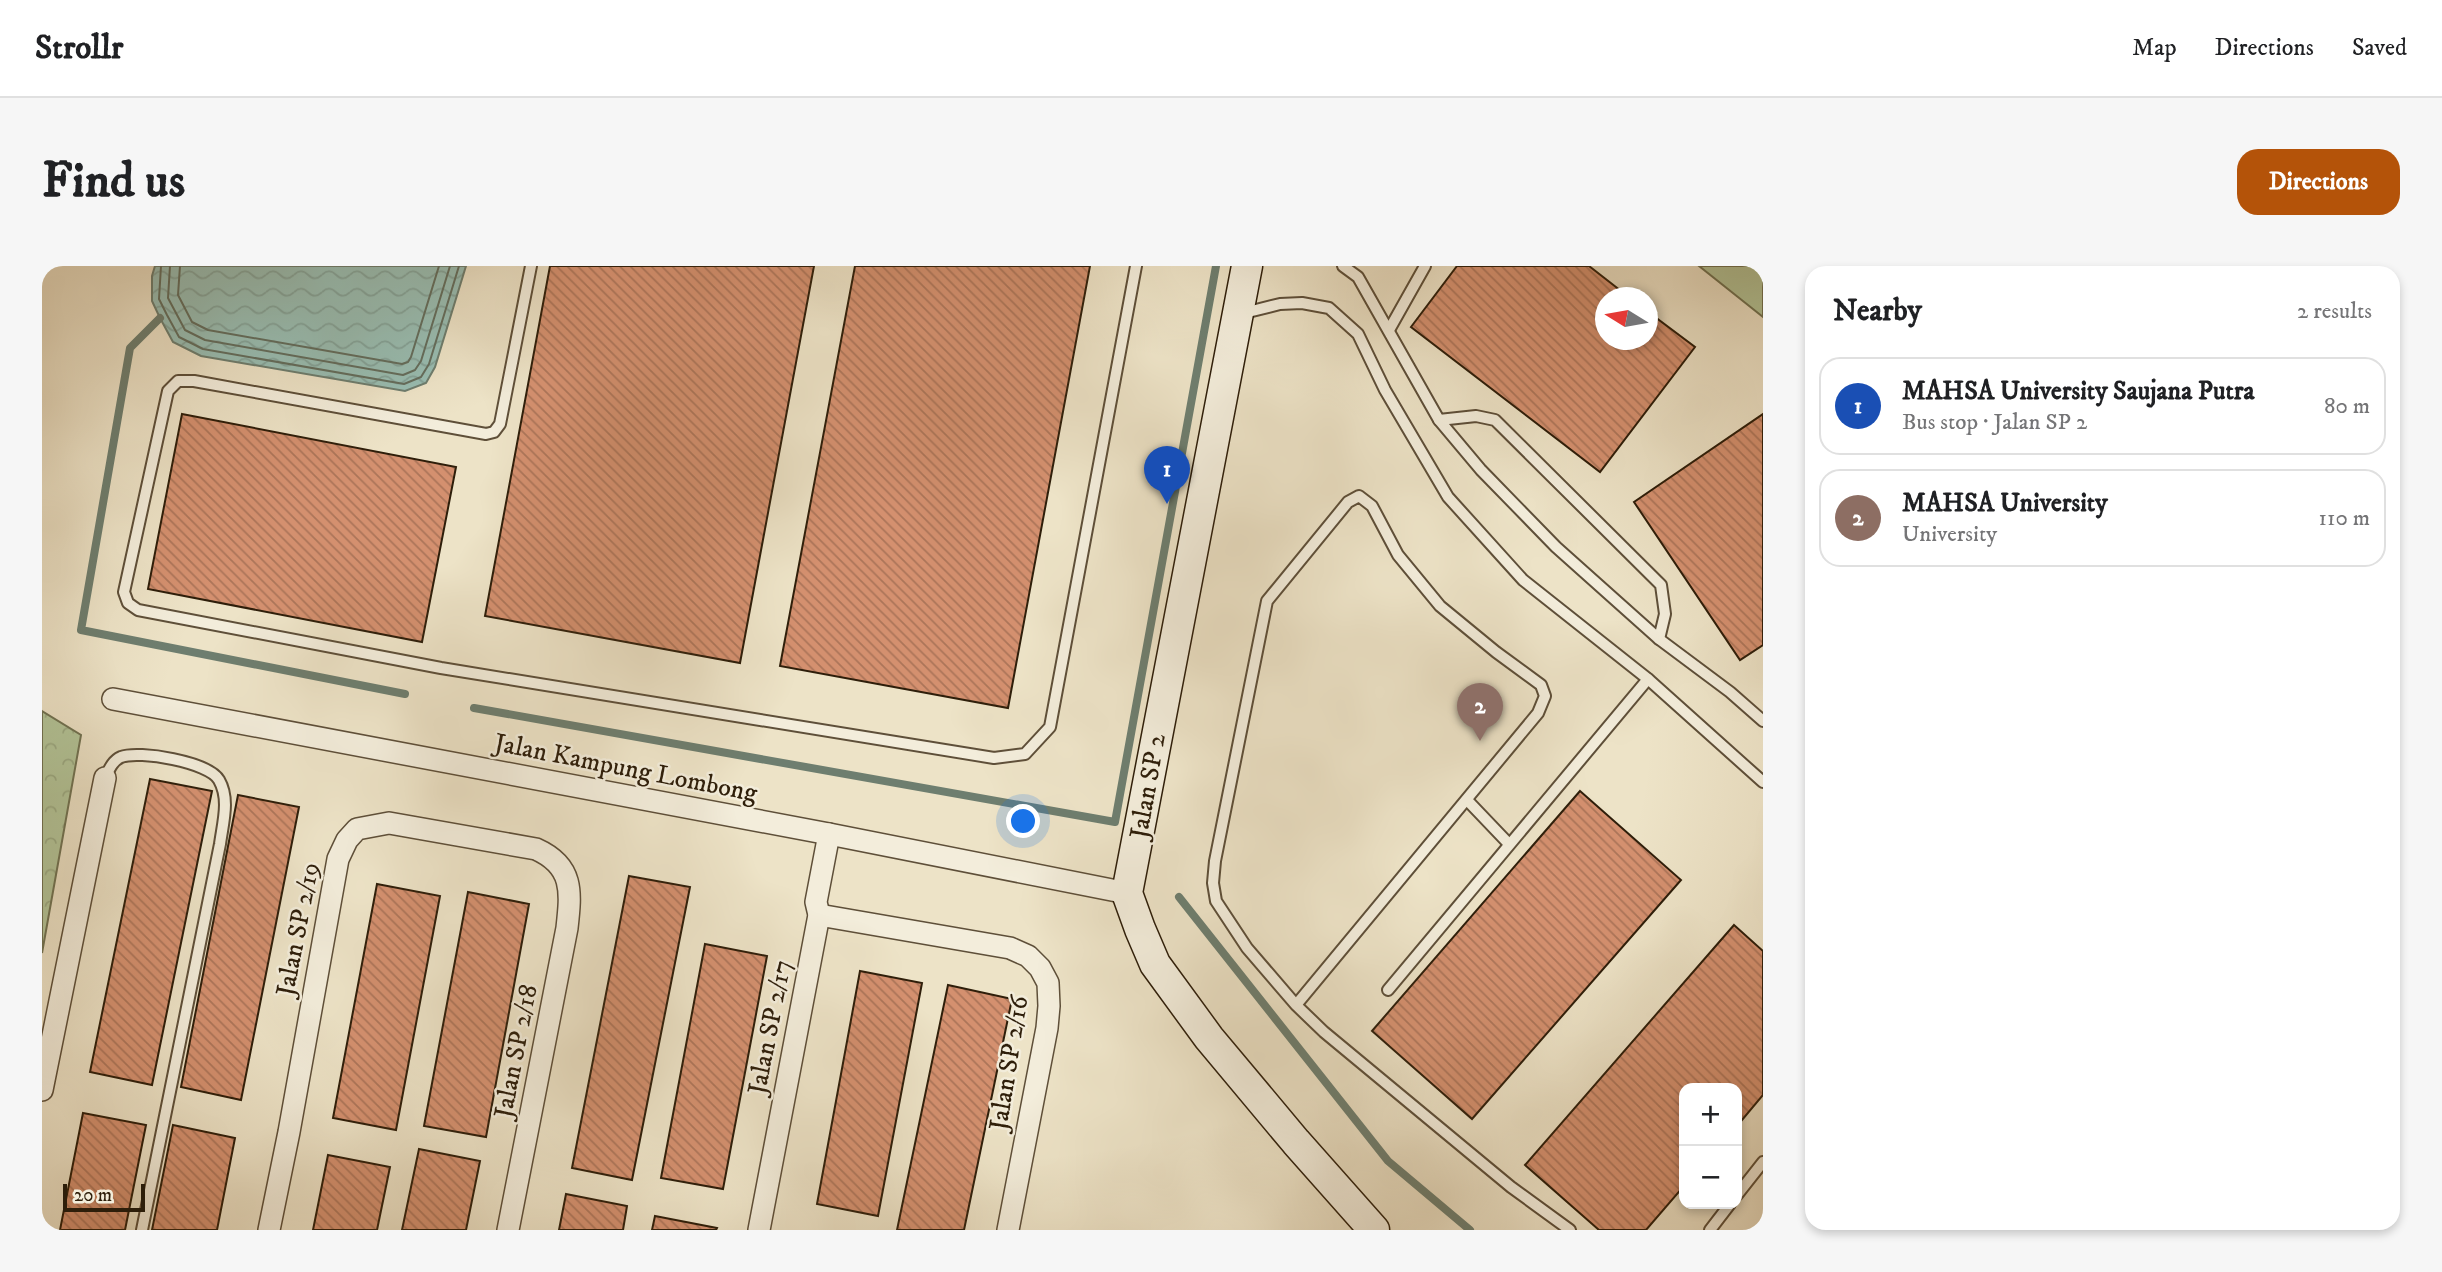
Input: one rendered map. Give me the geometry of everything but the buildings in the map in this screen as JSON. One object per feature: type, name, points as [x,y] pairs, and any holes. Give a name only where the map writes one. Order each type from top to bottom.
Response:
[{"type":"street","name":"Jalan SP 2","points":[[1127,893],[1247,266]]},
{"type":"street","name":"Jalan Kampung Lombong","points":[[113,699],[1127,893]]},
{"type":"street","points":[[42,1090],[105,778]]},
{"type":"street","name":"Jalan SP 2/19","points":[[269,1230],[338,859],[346,840],[357,829],[389,823],[536,849],[552,856],[569,882]]},
{"type":"street","name":"Jalan SP 2/17","points":[[759,1230],[819,915],[817,902],[829,834]]},
{"type":"street","name":"Jalan SP 2/18","points":[[508,1230],[568,928],[569,882]]},
{"type":"street","points":[[1127,893],[1155,964],[1209,1038],[1374,1230]]},
{"type":"street","name":"Jalan SP 2/16","points":[[819,915],[1010,948],[1028,956],[1040,968],[1048,984],[1047,1028],[1008,1230]]},
{"type":"lane","points":[[531,266],[500,425],[494,432],[486,434],[194,381],[178,381],[169,391],[124,592],[128,603],[138,610],[441,668],[994,758],[1025,754],[1051,727],[1136,266]]},
{"type":"lane","points":[[1343,266],[1357,277],[1440,420],[1481,470],[1556,547],[1659,639],[1730,692],[1763,721]]},
{"type":"lane","points":[[1389,331],[1425,266]]},
{"type":"lane","points":[[1238,315],[1280,304],[1303,303],[1329,308],[1358,334],[1385,390],[1448,497],[1523,580],[1648,679],[1763,782]]},
{"type":"lane","points":[[1440,420],[1476,416],[1495,419],[1661,585],[1665,614],[1659,639]]},
{"type":"lane","points":[[1296,1005],[1538,713],[1545,696],[1541,685],[1440,606],[1398,555],[1372,506],[1359,496],[1348,502],[1267,601],[1215,861],[1213,883],[1216,901],[1247,948],[1296,1005],[1511,1188],[1570,1230]]},
{"type":"lane","points":[[1388,990],[1648,679]]},
{"type":"lane","points":[[105,778],[112,764],[122,757],[174,759],[204,769],[218,777],[226,799],[220,844],[142,1230]]},
{"type":"lane","points":[[1467,800],[1509,844]]},
{"type":"lane","points":[[1742,1189],[1763,1162]]},
{"type":"lane","points":[[1710,1230],[1726,1209]]},
{"type":"green space","points":[[1699,266],[1763,266],[1763,317]]},
{"type":"green space","points":[[42,711],[81,735],[42,953]]},
{"type":"water","points":[[155,266],[466,266],[435,367],[426,383],[405,391],[201,356],[173,342],[152,301],[152,276]]},
{"type":"waterway","points":[[474,708],[1115,822],[1216,266]]},
{"type":"waterway","points":[[160,318],[130,348],[81,630],[405,694]]},
{"type":"waterway","points":[[1179,897],[1388,1161],[1470,1230]]},
{"type":"place","name":"MAHSA University Saujana Putra","points":[[1167,504]]},
{"type":"place","name":"MAHSA University","points":[[1480,741]]}]
